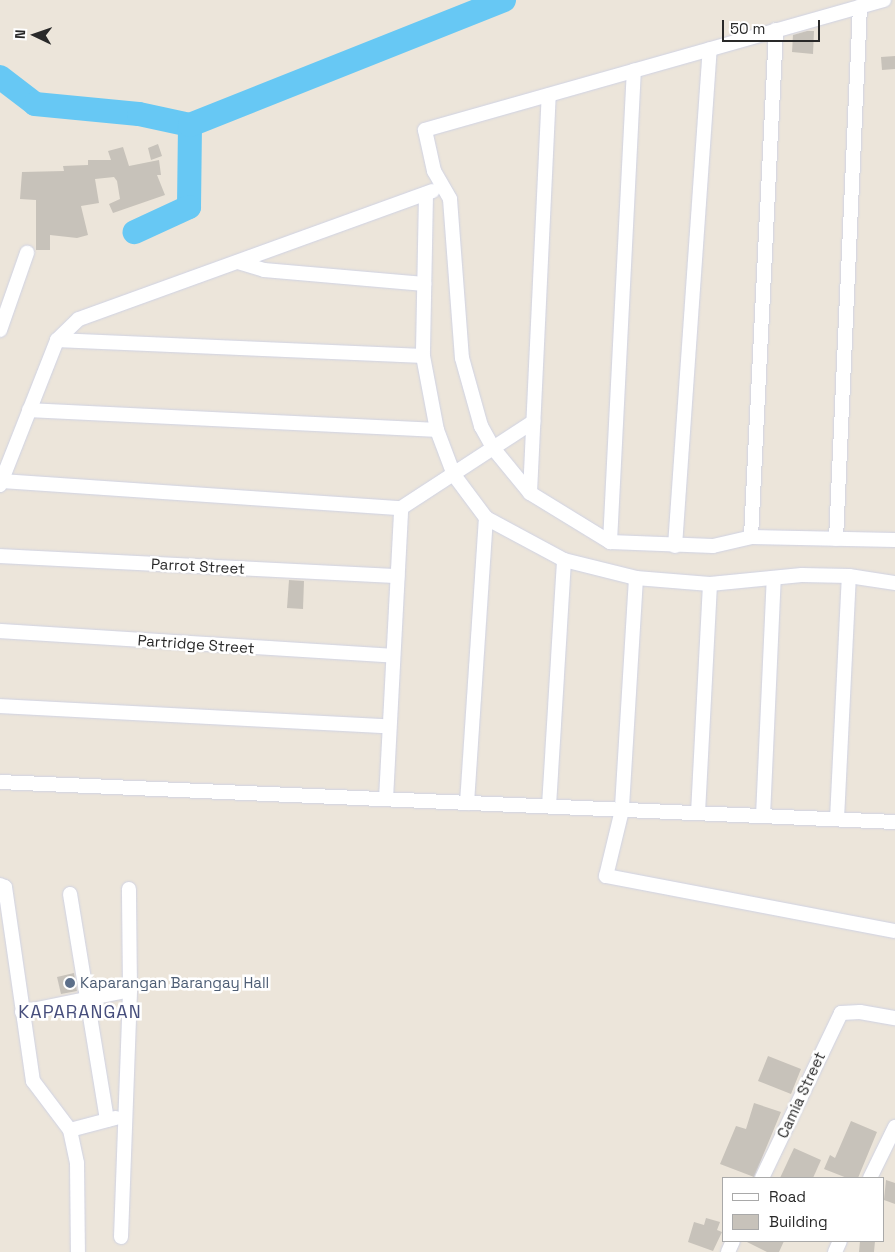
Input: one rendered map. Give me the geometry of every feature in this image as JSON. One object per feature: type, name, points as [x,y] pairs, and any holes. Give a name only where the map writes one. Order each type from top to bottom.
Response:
[{"type":"street","points":[[884,0],[424,130],[434,171],[450,199],[462,358],[481,426],[493,448],[530,493],[610,542],[714,546],[751,537],[895,540]]},
{"type":"street","points":[[836,539],[860,7]]},
{"type":"street","points":[[751,537],[776,30]]},
{"type":"street","points":[[675,546],[710,49]]},
{"type":"street","points":[[610,542],[634,71]]},
{"type":"street","points":[[530,493],[549,95]]},
{"type":"street","points":[[444,188],[79,319],[57,340],[1,483],[401,508],[533,422]]},
{"type":"street","points":[[426,194],[423,356],[437,430],[454,475],[486,518],[564,560],[636,578],[710,584],[774,578],[849,576],[895,583]]},
{"type":"street","points":[[0,330],[26,253]]},
{"type":"street","points":[[238,262],[264,270],[424,284]]},
{"type":"street","points":[[57,340],[423,356]]},
{"type":"street","points":[[29,410],[437,430]]},
{"type":"street","points":[[386,799],[388,726],[401,508]]},
{"type":"street","points":[[466,802],[486,518]]},
{"type":"street","name":"Parrot Street","points":[[0,556],[397,576]]},
{"type":"street","points":[[550,806],[564,560]]},
{"type":"street","points":[[837,819],[849,576]]},
{"type":"street","points":[[636,578],[622,810],[606,876],[895,931]]},
{"type":"street","points":[[763,816],[774,578]]},
{"type":"street","points":[[698,813],[710,584]]},
{"type":"street","name":"Partridge Street","points":[[0,631],[392,656]]},
{"type":"street","points":[[0,706],[388,726]]},
{"type":"street","points":[[0,782],[895,822]]},
{"type":"street","points":[[0,885],[5,887],[33,1081],[70,1130],[77,1163],[78,1252]]},
{"type":"street","points":[[120,1237],[130,990],[129,889]]},
{"type":"street","points":[[70,894],[88,997],[106,1120]]},
{"type":"street","points":[[22,1012],[88,997],[130,990]]},
{"type":"street","name":"Camia Street","points":[[762,1177],[841,1013],[895,1018]]},
{"type":"street","points":[[70,1130],[125,1115]]},
{"type":"street","points":[[870,1177],[895,1127]]},
{"type":"building","points":[[814,31],[813,54],[792,52],[793,35]]},
{"type":"building","points":[[895,56],[895,69],[882,70],[881,57]]},
{"type":"building","points":[[158,144],[162,156],[151,160],[148,148]]},
{"type":"building","points":[[123,147],[129,166],[159,160],[161,175],[157,175],[165,195],[113,213],[109,204],[120,199],[117,181],[114,177],[95,179],[99,203],[81,206],[88,235],[77,238],[50,235],[50,250],[36,250],[36,200],[20,199],[22,172],[64,171],[63,166],[88,165],[88,160],[111,160],[108,151]]},
{"type":"building","points":[[289,580],[304,581],[303,609],[287,608]]},
{"type":"building","name":"Kaparangan Barangay Hall","points":[[74,973],[77,991],[61,994],[57,977]]},
{"type":"building","points":[[768,1056],[801,1069],[791,1094],[758,1081]]},
{"type":"building","points":[[754,1103],[781,1112],[754,1177],[720,1164],[736,1126],[746,1129]]},
{"type":"building","points":[[851,1121],[877,1132],[858,1177],[844,1177],[824,1169],[830,1155],[835,1158]]},
{"type":"building","points":[[794,1148],[821,1160],[813,1177],[780,1177]]},
{"type":"building","points":[[886,1180],[895,1183],[895,1204],[885,1200]]},
{"type":"building","points":[[706,1218],[720,1222],[717,1230],[722,1232],[713,1251],[688,1242],[694,1222],[704,1225]]},
{"type":"building","points":[[747,1242],[784,1242],[779,1252],[767,1252]]},
{"type":"building","points":[[860,1242],[875,1242],[874,1252],[859,1252]]},
{"type":"waterway","points":[[190,125],[504,0]]},
{"type":"waterway","points":[[0,77],[35,104],[139,114],[190,125],[189,207],[135,232]]},
{"type":"place","name":"Kaparangan Barangay Hall","points":[[70,983]]},
{"type":"district","name":"KAPARANGAN","points":[[80,1012]]}]
